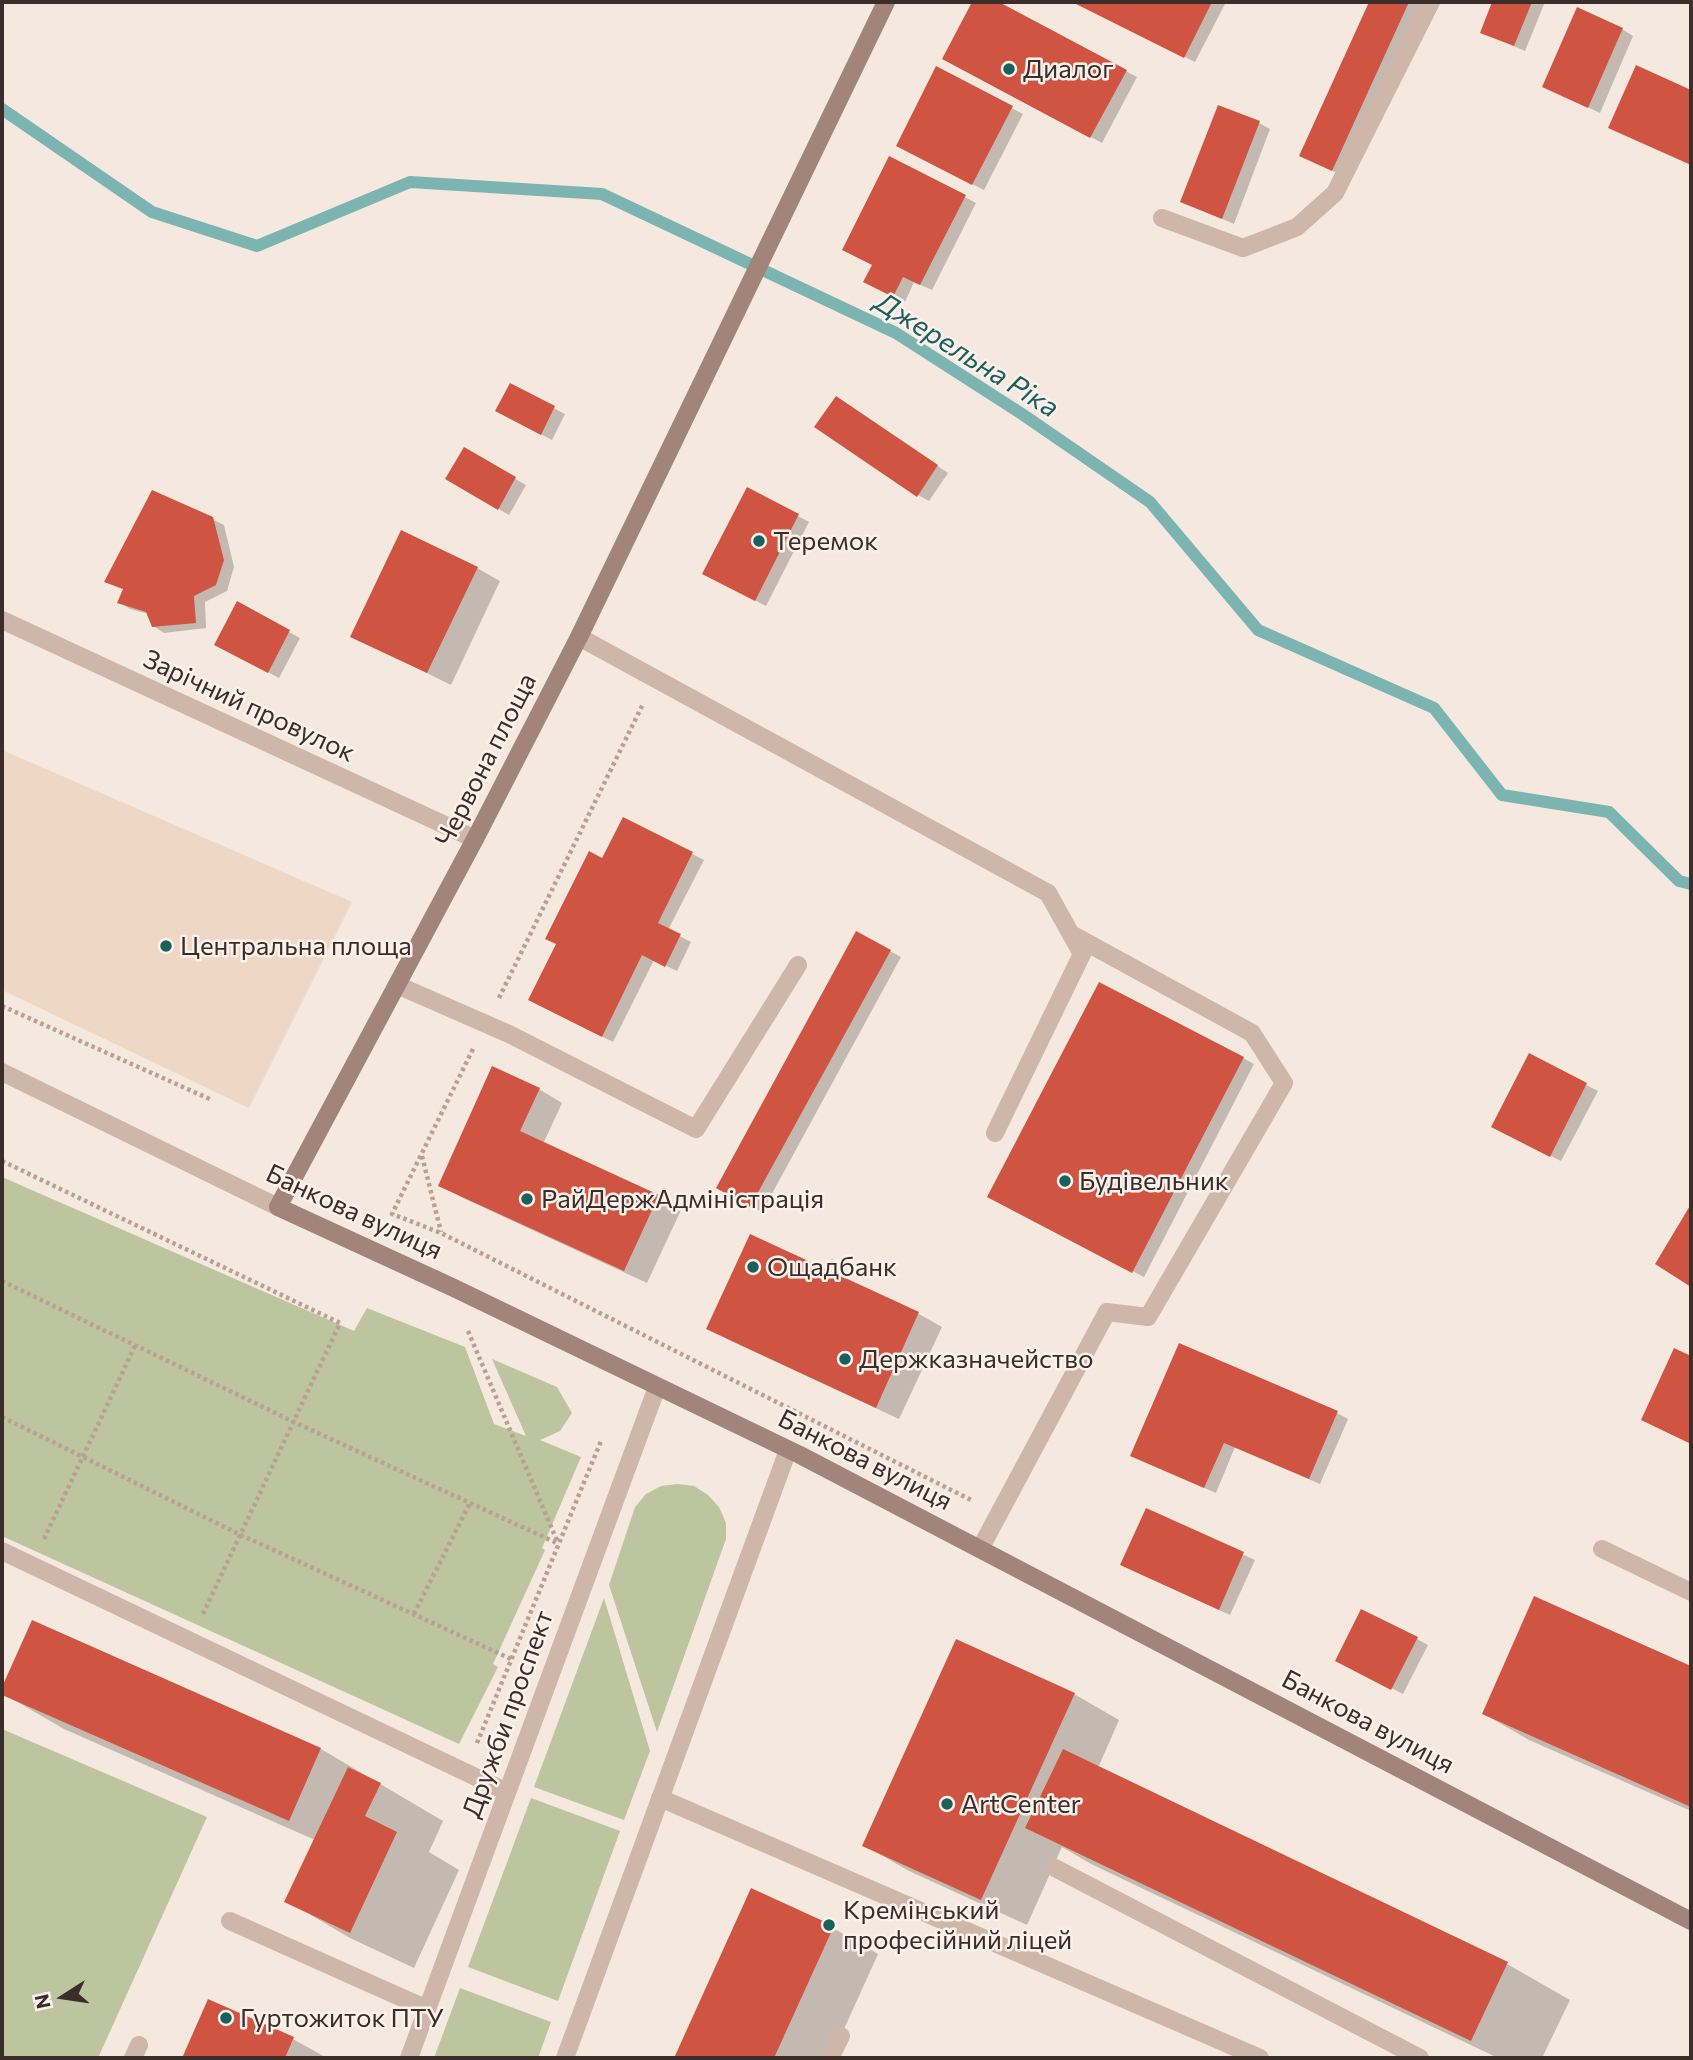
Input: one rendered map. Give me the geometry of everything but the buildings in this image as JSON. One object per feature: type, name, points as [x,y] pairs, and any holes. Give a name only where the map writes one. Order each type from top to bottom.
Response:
[{"type":"street","name":"Червона площа","points":[[278,1208],[475,839],[579,637],[886,2]]},
{"type":"street","points":[[1162,218],[1243,248],[1297,227],[1335,192],[1431,2]]},
{"type":"street","name":"Зарічний провулок","points":[[2,620],[475,839]]},
{"type":"street","points":[[579,637],[1048,893],[1082,954],[995,1133]]},
{"type":"street","points":[[980,1549],[1107,1312],[1148,1317],[1284,1083],[1252,1033],[1071,934]]},
{"type":"street","points":[[397,985],[486,1023],[696,1129],[798,965]]},
{"type":"street","name":"Банкова вулиця","points":[[2,1072],[278,1208],[454,1288],[788,1450],[1691,1920]]},
{"type":"street","name":"Дружби проспект","points":[[409,2058],[657,1387]]},
{"type":"street","points":[[565,2058],[788,1450]]},
{"type":"street","points":[[1602,1549],[1691,1592]]},
{"type":"street","points":[[2,1551],[508,1792]]},
{"type":"street","points":[[660,1798],[1253,2057]]},
{"type":"street","points":[[1055,1868],[1420,2058]]},
{"type":"street","points":[[230,1921],[428,2009]]},
{"type":"street","points":[[831,2058],[841,2036]]},
{"type":"path","points":[[656,678],[392,1214],[441,1233],[999,1514]]},
{"type":"path","points":[[2,1006],[212,1100]]},
{"type":"path","points":[[422,1154],[441,1233]]},
{"type":"path","points":[[2,1161],[340,1323],[190,1642]]},
{"type":"path","points":[[2,1281],[293,1422],[559,1544]]},
{"type":"path","points":[[468,1331],[559,1544]]},
{"type":"path","points":[[32,1566],[135,1346]]},
{"type":"path","points":[[2,1417],[241,1535],[511,1659]]},
{"type":"path","points":[[464,1773],[604,1434]]},
{"type":"path","points":[[414,1614],[470,1503]]},
{"type":"green space","points":[[2,1177],[354,1331],[367,1308],[465,1347],[494,1424],[526,1436],[492,1359],[557,1387],[572,1413],[560,1431],[540,1440],[581,1457],[542,1548],[545,1550],[493,1664],[498,1667],[459,1744],[2,1536]]},
{"type":"green space","points":[[661,1486],[694,1486],[708,1495],[719,1507],[726,1523],[726,1539],[657,1732],[609,1585],[635,1507],[646,1494]]},
{"type":"green space","points":[[604,1598],[650,1751],[624,1820],[534,1787]]},
{"type":"green space","points":[[2,1729],[207,1817],[98,2058],[2,2058]]},
{"type":"green space","points":[[531,1798],[620,1831],[558,2001],[468,1967]]},
{"type":"green space","points":[[460,1988],[551,2022],[538,2058],[434,2058]]},
{"type":"shaded area","name":"Центральна площа","points":[[2,750],[352,902],[249,1108],[2,990]]},
{"type":"waterway","name":"Джерельна Ріка","points":[[2,109],[152,212],[257,246],[410,182],[602,194],[896,333],[1022,414],[1150,502],[1258,630],[1434,708],[1502,795],[1609,812],[1679,881],[1691,884]]},
{"type":"place","name":"Диалог","points":[[1009,69]]},
{"type":"place","name":"Теремок","points":[[759,541]]},
{"type":"place","name":"Центральна площа","points":[[166,946]]},
{"type":"place","name":"Будівельник","points":[[1065,1181]]},
{"type":"place","name":"РайДержАдміністрація","points":[[527,1199]]},
{"type":"place","name":"Ощадбанк","points":[[753,1267]]},
{"type":"place","name":"Держказначейство","points":[[845,1359]]},
{"type":"place","name":"ArtCenter","points":[[947,1804]]},
{"type":"place","name":"Кремінський професійний ліцей","points":[[829,1925]]},
{"type":"place","name":"Гуртожиток ПТУ","points":[[226,2018]]}]
